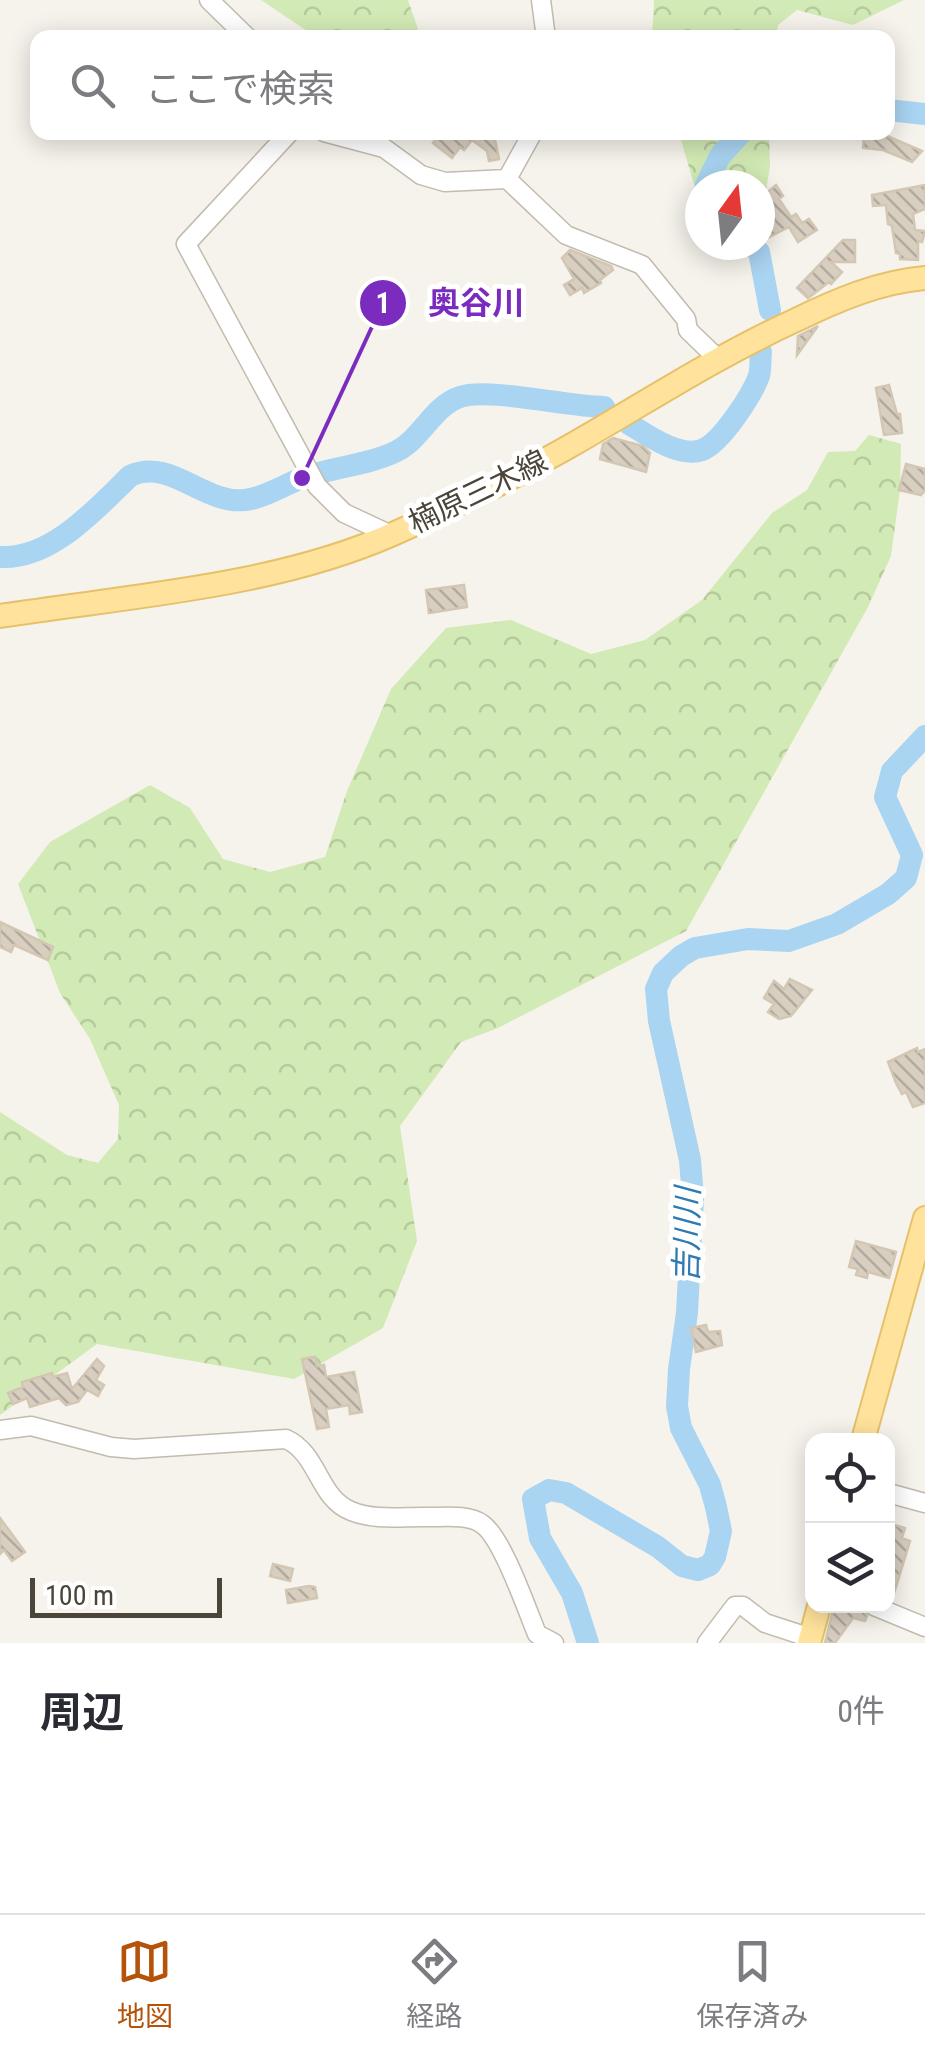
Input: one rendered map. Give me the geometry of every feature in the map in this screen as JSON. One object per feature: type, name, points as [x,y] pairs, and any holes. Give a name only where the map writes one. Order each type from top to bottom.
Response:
[{"type":"main road","name":"楠原三木線","points":[[0,616],[300,567],[391,535],[576,442],[717,358],[858,293],[896,280],[925,278]]},
{"type":"main road","points":[[866,1433],[925,1218]]},
{"type":"main road","points":[[810,1640],[818,1613]]},
{"type":"street","points":[[209,0],[240,30]]},
{"type":"street","points":[[541,0],[545,30]]},
{"type":"street","points":[[283,140],[186,244],[318,486],[344,513],[391,535]]},
{"type":"street","points":[[354,140],[384,148],[421,175],[445,182],[506,179],[566,235],[642,265],[686,320],[688,330],[717,358]]},
{"type":"street","points":[[506,179],[528,140]]},
{"type":"street","points":[[0,1430],[30,1426],[134,1449],[286,1439],[300,1445],[332,1501],[352,1511],[374,1517],[466,1518],[484,1524],[515,1575],[538,1634],[554,1643]]},
{"type":"street","points":[[895,1495],[925,1503]]},
{"type":"street","points":[[707,1643],[735,1606],[743,1606],[765,1624],[810,1640]]},
{"type":"street","points":[[891,1613],[925,1627]]},
{"type":"green space","points":[[261,0],[408,0],[418,29],[418,30],[306,30]]},
{"type":"green space","points":[[654,0],[904,0],[853,25],[797,10],[777,30],[652,30]]},
{"type":"green space","points":[[681,140],[769,140],[769,170],[690,170]]},
{"type":"green space","points":[[869,435],[901,444],[900,490],[891,556],[868,607],[686,931],[498,1028],[461,1042],[400,1126],[417,1241],[383,1328],[294,1379],[97,1344],[0,1415],[0,1112],[67,1155],[98,1163],[118,1139],[119,1105],[90,1039],[60,993],[18,884],[50,842],[150,785],[190,808],[223,859],[270,872],[325,857],[347,791],[391,689],[446,628],[511,620],[591,654],[645,640],[702,600],[772,513],[807,490],[828,452],[855,451]]},
{"type":"building","points":[[895,139],[922,151],[912,162],[883,150],[863,148],[864,140]]},
{"type":"building","points":[[435,140],[472,140],[452,158],[433,143]]},
{"type":"building","points":[[472,140],[495,140],[499,159],[489,161],[487,151]]},
{"type":"building","points":[[925,185],[925,209],[913,214],[915,230],[925,231],[922,242],[918,241],[918,260],[900,259],[886,205],[873,206],[872,195]]},
{"type":"building","points":[[775,186],[791,217],[796,214],[802,223],[809,219],[817,230],[798,242],[789,227],[775,234]]},
{"type":"building","points":[[843,240],[855,240],[855,262],[831,262],[842,272],[808,298],[797,288]]},
{"type":"building","points":[[570,250],[613,270],[584,293],[582,288],[570,295],[564,285],[574,279],[562,258]]},
{"type":"building","points":[[818,326],[797,355],[798,336]]},
{"type":"building","points":[[889,385],[900,414],[902,433],[884,435],[876,388]]},
{"type":"building","points":[[613,438],[643,446],[650,453],[646,472],[600,459],[603,444]]},
{"type":"building","points":[[906,464],[925,469],[925,490],[921,495],[899,490]]},
{"type":"building","points":[[464,585],[467,607],[429,613],[426,590]]},
{"type":"building","points":[[0,922],[53,947],[48,960],[14,945],[11,952],[0,947]]},
{"type":"building","points":[[790,979],[812,990],[791,1016],[779,1019],[768,1012],[774,1004],[764,998],[774,981],[784,989]]},
{"type":"building","points":[[917,1048],[918,1052],[925,1049],[925,1103],[913,1107],[906,1092],[902,1094],[888,1062]]},
{"type":"building","points":[[856,1241],[896,1252],[889,1278],[868,1272],[867,1278],[856,1275],[858,1269],[849,1267]]},
{"type":"building","points":[[706,1325],[708,1332],[720,1331],[722,1345],[696,1352],[691,1328]]},
{"type":"building","points":[[315,1357],[317,1366],[324,1365],[326,1377],[354,1372],[362,1412],[350,1414],[349,1405],[326,1409],[329,1427],[317,1429],[302,1359]]},
{"type":"building","points":[[97,1359],[104,1366],[96,1380],[104,1385],[98,1396],[87,1390],[78,1402],[66,1405],[59,1398],[30,1407],[27,1398],[13,1404],[8,1393],[23,1387],[22,1382],[67,1373],[72,1389]]},
{"type":"building","points":[[0,1518],[25,1552],[12,1561],[4,1550],[0,1554]]},
{"type":"building","points":[[895,1525],[905,1528],[902,1538],[910,1541],[895,1590]]},
{"type":"building","points":[[273,1564],[293,1569],[290,1581],[270,1576]]},
{"type":"building","points":[[315,1587],[317,1598],[288,1603],[286,1590]]},
{"type":"building","points":[[832,1613],[867,1616],[865,1621],[853,1618],[835,1643],[825,1643]]},
{"type":"waterway","points":[[895,111],[925,114]]},
{"type":"waterway","points":[[713,170],[735,140]]},
{"type":"waterway","points":[[761,260],[770,310]]},
{"type":"waterway","points":[[629,424],[683,451],[710,446],[750,395],[759,376],[761,352]]},
{"type":"waterway","points":[[0,557],[19,556],[55,541],[130,476],[145,472],[159,472],[215,496],[245,500],[314,474],[397,451],[442,407],[460,397],[489,394],[604,407]]},
{"type":"waterway","name":"吉川川","points":[[588,1643],[572,1593],[540,1538],[533,1499],[549,1490],[566,1493],[658,1547],[682,1566],[698,1570],[710,1565],[715,1557],[721,1531],[710,1485],[681,1428],[677,1406],[693,1198],[690,1160],[659,1021],[656,989],[663,973],[695,948],[748,939],[789,941],[837,924],[888,894],[906,878],[912,855],[885,797],[892,771],[925,736]]},
{"type":"place","name":"奥谷川","points":[[302,478]]}]
